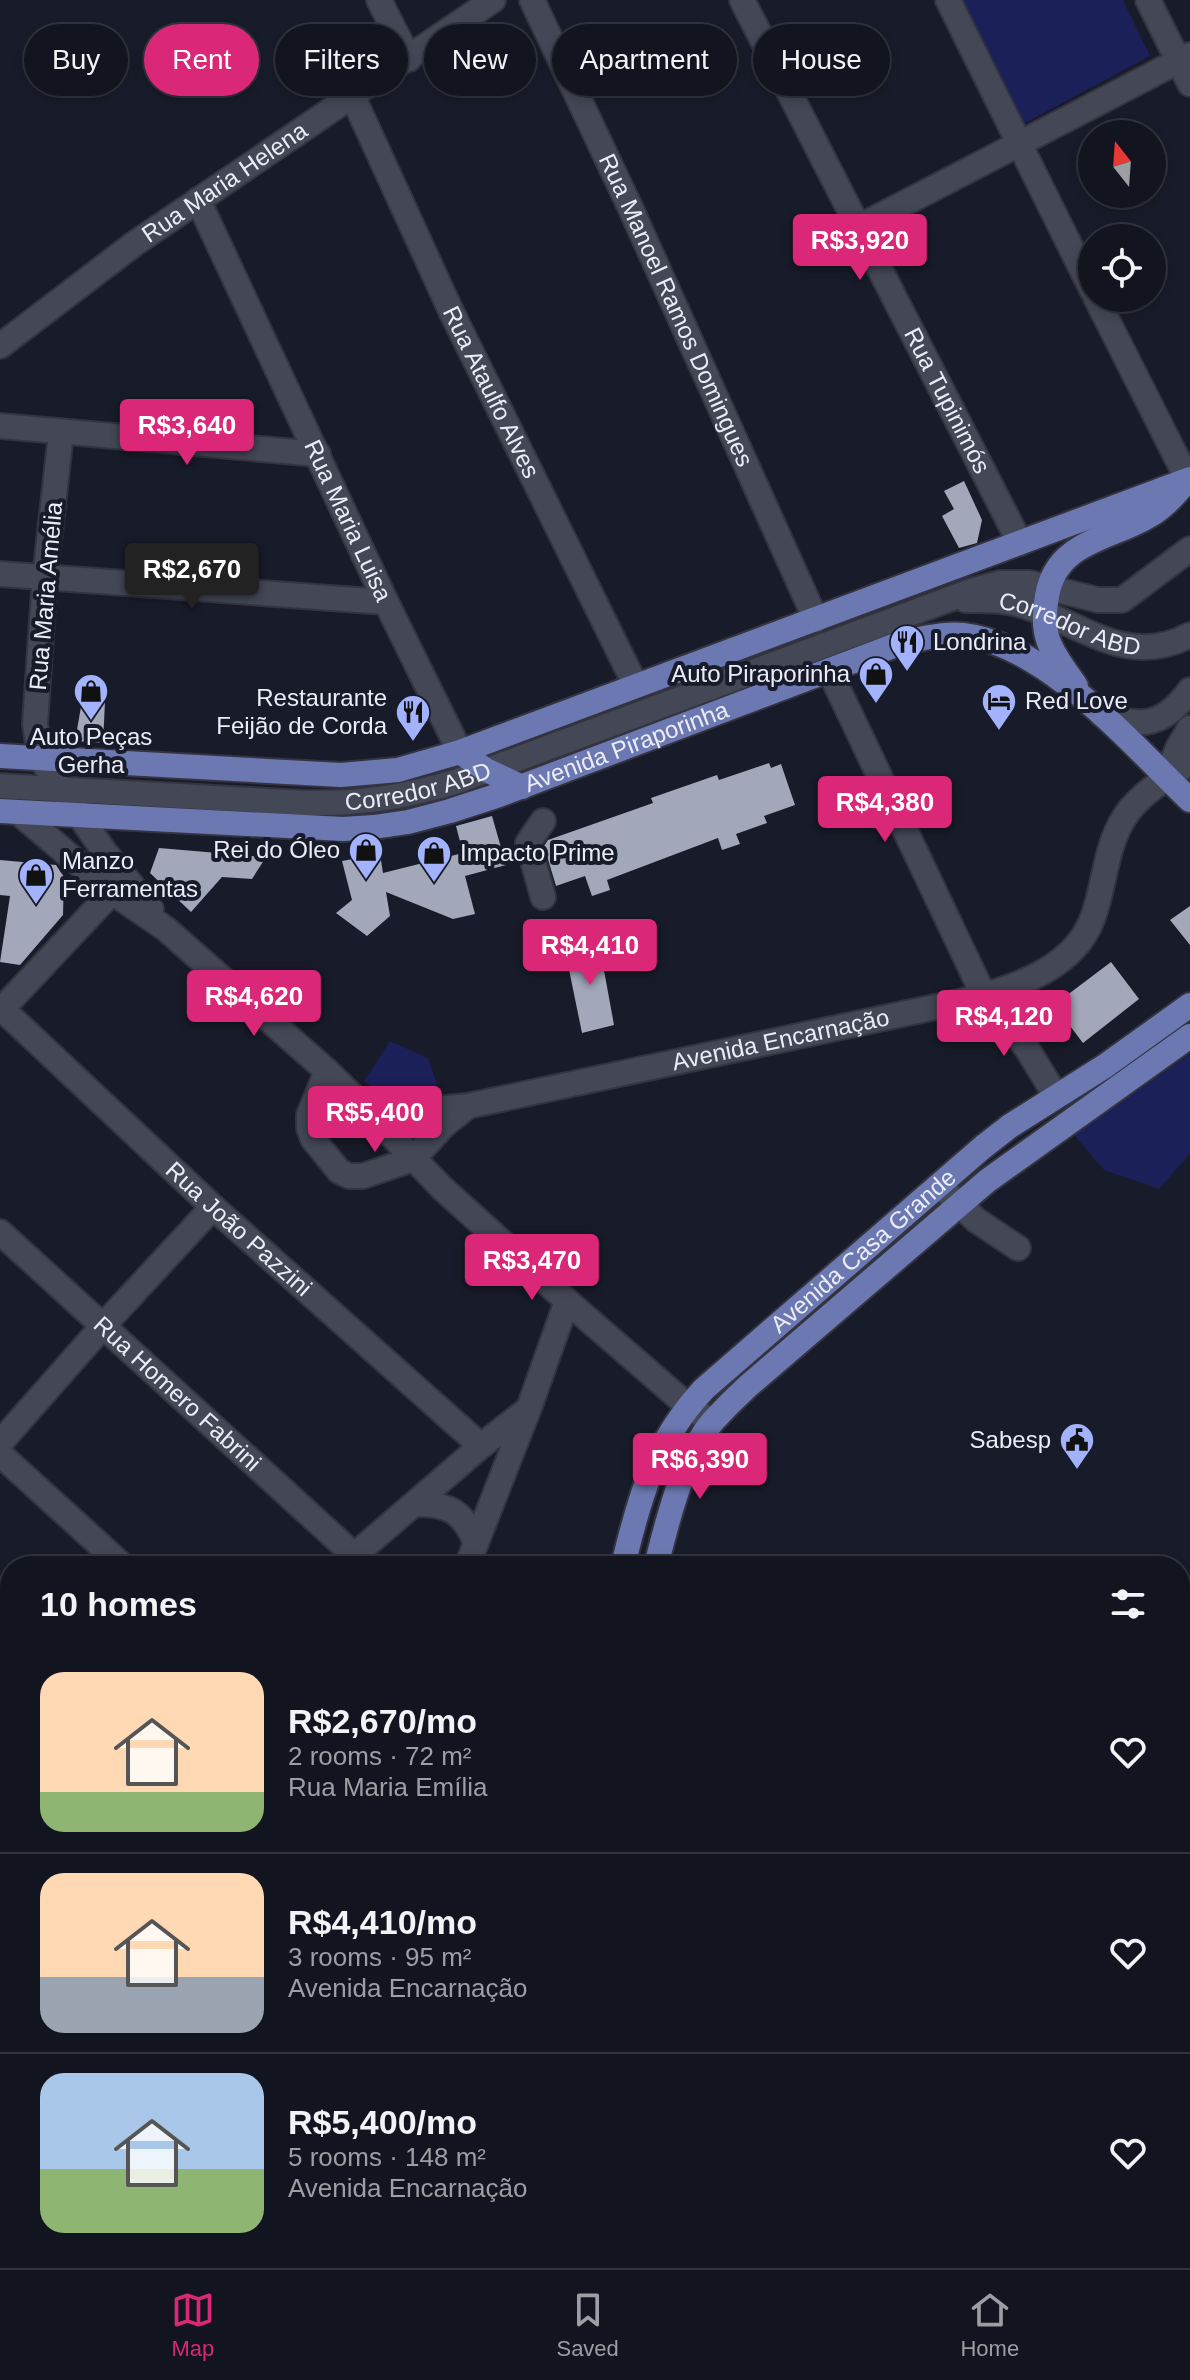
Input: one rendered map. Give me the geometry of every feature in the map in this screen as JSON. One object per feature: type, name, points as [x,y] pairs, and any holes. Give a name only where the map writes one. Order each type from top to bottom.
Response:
[{"type":"main road","points":[[0,756],[341,775],[398,770],[460,752],[1189,479]]},
{"type":"main road","points":[[1094,706],[1052,650],[1045,631],[1044,614],[1049,586],[1058,567],[1069,556],[1092,541],[1150,516],[1189,479]]},
{"type":"main road","name":"Avenida Piraporinha","points":[[9,811],[310,828],[374,827],[408,822],[522,787],[915,640],[961,635],[1009,649],[1094,706],[1190,800]]},
{"type":"main road","points":[[460,752],[486,770],[522,787]]},
{"type":"main road","name":"Avenida Casa Grande","points":[[626,1556],[642,1492],[655,1459],[688,1406],[728,1366],[1010,1126],[1105,1066],[1190,1005]]},
{"type":"main road","name":"Avenida Casa Grande","points":[[659,1556],[686,1469],[703,1435],[748,1386],[1021,1155],[1190,1036]]},
{"type":"street","points":[[379,0],[409,59]]},
{"type":"street","name":"Rua Maria Helena","points":[[409,59],[493,0]]},
{"type":"street","name":"Rua Manoel Ramos Domingues","points":[[532,0],[630,207],[816,620]]},
{"type":"street","name":"Rua Tupinimós","points":[[742,0],[1020,543]]},
{"type":"street","points":[[948,0],[1078,262]]},
{"type":"street","points":[[1148,0],[1184,58],[1190,84]]},
{"type":"street","points":[[859,227],[1184,58]]},
{"type":"street","name":"Rua Maria Helena","points":[[0,346],[134,244],[351,96]]},
{"type":"street","name":"Rua Ataulfo Alves","points":[[352,96],[451,311],[636,686]]},
{"type":"street","name":"Rua Maria Luisa","points":[[198,200],[386,602],[460,752]]},
{"type":"street","points":[[1103,312],[1189,479]]},
{"type":"street","points":[[0,426],[318,454]]},
{"type":"street","name":"Rua Maria Amélia","points":[[40,758],[35,724],[45,577],[61,433]]},
{"type":"street","name":"Corredor ABD","points":[[0,786],[348,804],[417,794],[947,599],[1000,583],[1023,582],[1098,600],[1122,600],[1190,549]]},
{"type":"street","points":[[0,574],[386,602]]},
{"type":"street","name":"Corredor ABD","points":[[947,599],[1002,601],[1023,606],[1124,646],[1158,648],[1190,635]]},
{"type":"street","points":[[1122,600],[1116,611],[1115,623],[1124,646]]},
{"type":"street","points":[[829,670],[984,996],[1026,1047],[1056,1096]]},
{"type":"street","points":[[1094,706],[1130,722],[1156,721],[1179,705],[1190,690]]},
{"type":"street","name":"Avenida Encarnação","points":[[1166,778],[1190,728]]},
{"type":"street","points":[[40,758],[79,816],[166,929]]},
{"type":"street","name":"Avenida Encarnação","points":[[372,1115],[468,1106],[984,996],[1013,987],[1059,960],[1081,939],[1093,917],[1112,842],[1120,825],[1137,802],[1190,762]]},
{"type":"street","points":[[9,811],[112,892],[166,929],[327,1071],[442,1188],[567,1301],[688,1406],[712,1422]]},
{"type":"street","points":[[543,821],[528,843],[543,897]]},
{"type":"street","points":[[2,1008],[112,892]]},
{"type":"street","name":"Rua João Pazzini","points":[[2,1008],[213,1207],[481,1446]]},
{"type":"street","name":"Avenida Encarnação","points":[[327,1071],[309,1115],[309,1128],[313,1139],[339,1171],[349,1176],[363,1176],[413,1159],[444,1125],[468,1106]]},
{"type":"street","points":[[939,1185],[959,1205],[1018,1248]]},
{"type":"street","points":[[0,1443],[213,1207]]},
{"type":"street","name":"Rua Homero Fabrini","points":[[0,1232],[343,1556]]},
{"type":"street","points":[[471,1556],[567,1301]]},
{"type":"street","points":[[354,1556],[529,1408]]},
{"type":"street","points":[[0,1454],[112,1556]]},
{"type":"street","points":[[415,1504],[447,1507],[462,1516],[476,1543]]},
{"type":"shaded area","points":[[960,0],[1123,0],[1150,56],[1023,124]]},
{"type":"shaded area","points":[[390,1041],[428,1058],[440,1093],[383,1096],[364,1081]]},
{"type":"shaded area","points":[[1190,1054],[1190,1154],[1159,1189],[1104,1170],[1074,1135]]},
{"type":"building","points":[[964,481],[982,520],[977,543],[959,548],[942,516],[954,509],[944,491]]},
{"type":"building","name":"Auto Peças Gerha","points":[[82,701],[105,702],[103,743],[75,741]]},
{"type":"building","points":[[769,763],[771,768],[781,764],[795,805],[764,816],[767,823],[736,834],[740,844],[722,850],[718,838],[607,880],[610,890],[592,896],[585,876],[556,886],[544,846],[548,840],[653,803],[651,798],[717,775],[719,780]]},
{"type":"building","points":[[492,816],[506,865],[465,876],[475,914],[453,919],[386,892],[390,916],[367,936],[336,913],[352,900],[342,861],[380,854],[383,873],[463,853],[456,826]]},
{"type":"building","points":[[159,848],[266,857],[252,879],[222,877],[191,912],[150,873]]},
{"type":"building","name":"Manzo Ferramentas","points":[[0,860],[56,865],[64,877],[63,915],[20,965],[0,962],[10,896],[0,895]]},
{"type":"building","points":[[1190,906],[1190,945],[1170,920]]},
{"type":"building","points":[[599,943],[614,1025],[582,1033],[565,950]]},
{"type":"building","points":[[1111,962],[1139,999],[1083,1043],[1054,1005]]},
{"type":"place","name":"Londrina","points":[[907,673]]},
{"type":"place","name":"Auto Piraporinha","points":[[876,705]]},
{"type":"place","name":"Auto Peças Gerha","points":[[91,722]]},
{"type":"place","name":"Red Love","points":[[999,732]]},
{"type":"place","name":"Restaurante Feijão de Corda","points":[[413,743]]},
{"type":"place","name":"Rei do Óleo","points":[[366,881]]},
{"type":"place","name":"Impacto Prime","points":[[434,884]]},
{"type":"place","name":"Manzo Ferramentas","points":[[36,906]]},
{"type":"place","name":"Sabesp","points":[[1077,1471]]}]
